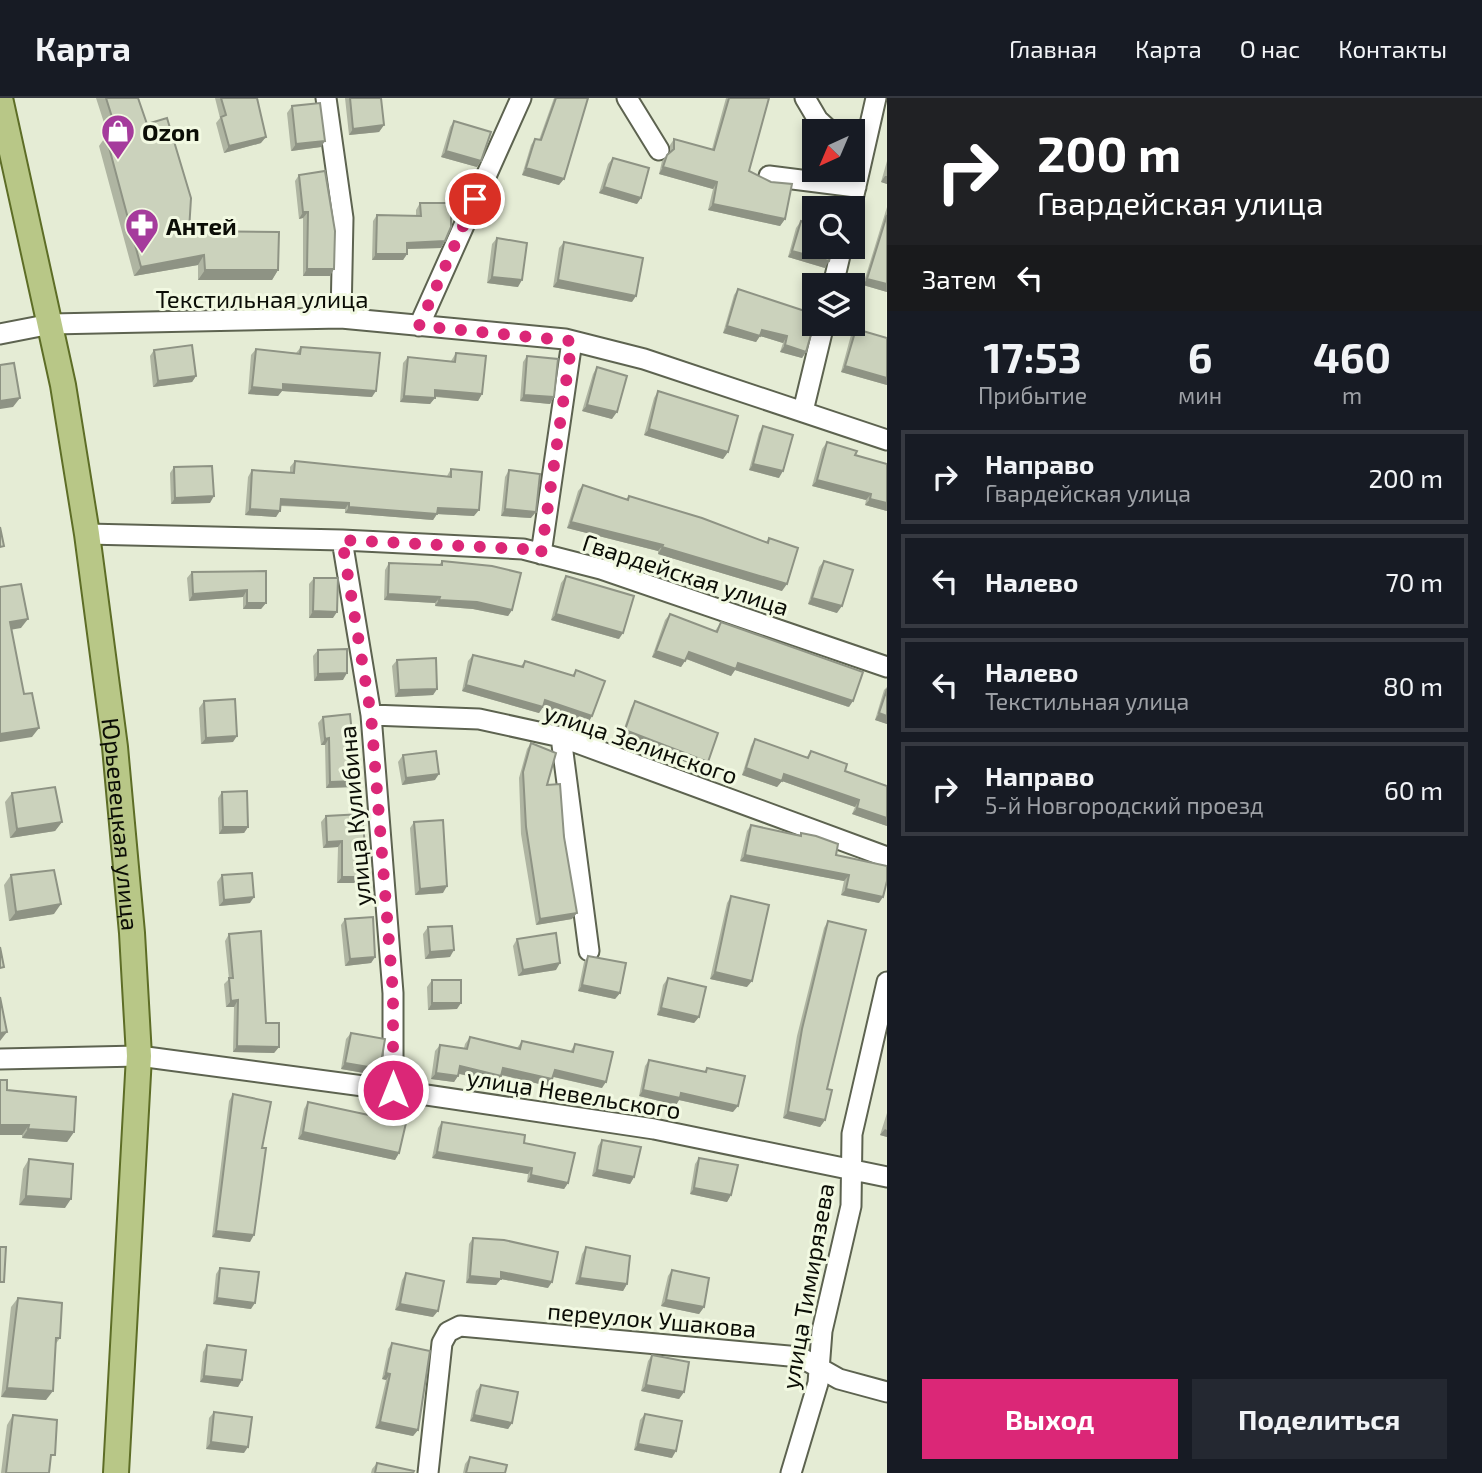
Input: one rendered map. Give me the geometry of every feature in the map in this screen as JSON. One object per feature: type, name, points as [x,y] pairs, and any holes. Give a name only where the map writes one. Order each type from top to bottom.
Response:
[{"type":"main road","name":"Юрьевецкая улица","points":[[0,98],[10,178],[51,324],[88,534],[115,747],[139,1056],[116,1473]]},
{"type":"street","points":[[326,98],[343,218],[341,318]]},
{"type":"street","points":[[419,326],[521,98]]},
{"type":"street","points":[[627,98],[659,150]]},
{"type":"street","points":[[805,98],[817,119]]},
{"type":"street","points":[[865,132],[876,98]]},
{"type":"street","points":[[769,176],[856,187]]},
{"type":"street","points":[[854,196],[856,182]]},
{"type":"street","name":"Текстильная улица","points":[[0,334],[51,324],[341,318],[572,341],[644,359],[887,440]]},
{"type":"street","points":[[803,411],[821,336]]},
{"type":"street","points":[[541,554],[572,341]]},
{"type":"street","name":"Гвардейская улица","points":[[88,534],[342,540],[523,549],[601,569],[887,667]]},
{"type":"street","name":"улица Кулибина","points":[[342,540],[371,715],[393,993],[393,1090]]},
{"type":"street","name":"улица Зелинского","points":[[371,715],[479,719],[561,737],[887,857]]},
{"type":"street","points":[[561,737],[589,951]]},
{"type":"street","name":"улица Тимирязева","points":[[791,1473],[818,1383],[822,1331],[851,1206],[852,1133],[887,982]]},
{"type":"street","name":"улица Невельского","points":[[0,1059],[139,1056],[654,1129],[887,1177]]},
{"type":"street","name":"переулок Ушакова","points":[[428,1473],[442,1343],[448,1332],[460,1326],[800,1357],[839,1378],[887,1392]]},
{"type":"building","points":[[106,98],[138,98],[147,124],[167,118],[191,198],[189,231],[279,232],[278,270],[205,270],[204,255],[141,267],[106,136],[117,133]]},
{"type":"building","points":[[221,98],[257,98],[266,137],[229,146],[221,117],[226,115]]},
{"type":"building","points":[[350,98],[381,98],[384,125],[353,129]]},
{"type":"building","points":[[556,98],[588,98],[564,179],[526,168],[535,139],[541,140]]},
{"type":"building","points":[[729,98],[769,98],[749,171],[771,182],[792,184],[785,219],[713,204],[717,182],[663,167],[667,155],[674,149],[674,139],[714,150]]},
{"type":"building","points":[[320,103],[325,141],[296,144],[292,106]]},
{"type":"building","points":[[454,121],[491,132],[481,161],[446,151]]},
{"type":"building","points":[[613,158],[649,168],[641,198],[604,187]]},
{"type":"building","points":[[325,171],[335,231],[334,269],[307,269],[308,212],[303,212],[299,175]]},
{"type":"building","points":[[420,203],[451,203],[451,227],[445,241],[407,243],[407,254],[376,254],[377,215],[421,216]]},
{"type":"building","points":[[887,215],[887,284],[867,279]]},
{"type":"building","points":[[801,221],[802,221],[802,254],[792,251]]},
{"type":"building","points":[[497,238],[527,243],[522,280],[492,277]]},
{"type":"building","points":[[564,242],[643,258],[636,296],[558,280]]},
{"type":"building","points":[[738,289],[802,310],[802,336],[811,336],[806,352],[785,345],[787,336],[762,330],[760,336],[727,326]]},
{"type":"building","points":[[865,332],[887,338],[887,378],[845,366],[854,336],[865,336]]},
{"type":"building","points":[[192,345],[196,376],[158,381],[154,350]]},
{"type":"building","points":[[301,347],[380,353],[376,391],[283,384],[283,390],[252,387],[256,349],[300,354]]},
{"type":"building","points":[[456,353],[486,356],[482,394],[435,390],[435,398],[404,396],[408,357],[455,362]]},
{"type":"building","points":[[527,356],[558,359],[554,397],[524,395]]},
{"type":"building","points":[[14,363],[20,398],[0,401],[0,365]]},
{"type":"building","points":[[597,367],[627,376],[617,412],[587,405]]},
{"type":"building","points":[[658,391],[738,416],[728,452],[649,429]]},
{"type":"building","points":[[763,426],[793,435],[783,471],[753,464]]},
{"type":"building","points":[[827,442],[857,451],[855,455],[887,464],[887,503],[870,499],[871,494],[817,480]]},
{"type":"building","points":[[295,461],[451,477],[451,469],[482,472],[479,510],[438,508],[437,514],[349,507],[349,503],[281,499],[280,511],[250,509],[252,470],[294,473]]},
{"type":"building","points":[[212,466],[214,496],[175,498],[174,467]]},
{"type":"building","points":[[509,470],[540,474],[536,512],[505,509]]},
{"type":"building","points":[[583,485],[628,500],[629,496],[702,518],[768,543],[769,538],[798,548],[787,584],[662,547],[663,545],[571,522]]},
{"type":"building","points":[[0,527],[4,546],[0,547]]},
{"type":"building","points":[[442,561],[492,566],[521,573],[512,610],[477,602],[439,600],[440,597],[388,594],[389,563],[442,565]]},
{"type":"building","points":[[824,561],[853,570],[842,606],[812,598]]},
{"type":"building","points":[[266,571],[266,603],[247,603],[247,590],[193,594],[192,572]]},
{"type":"building","points":[[566,576],[634,596],[623,633],[556,614]]},
{"type":"building","points":[[314,578],[338,578],[337,612],[313,611]]},
{"type":"building","points":[[21,584],[28,619],[10,622],[24,694],[32,693],[39,728],[0,734],[0,587]]},
{"type":"building","points":[[670,614],[717,632],[721,622],[863,672],[853,701],[738,663],[736,669],[689,652],[685,661],[656,651]]},
{"type":"building","points":[[347,649],[347,673],[318,674],[318,650]]},
{"type":"building","points":[[473,655],[523,667],[525,661],[574,676],[576,670],[605,681],[592,716],[545,700],[543,707],[466,685]]},
{"type":"building","points":[[436,658],[437,689],[399,690],[397,660]]},
{"type":"building","points":[[887,689],[887,716],[879,713]]},
{"type":"building","points":[[235,699],[237,736],[206,738],[204,701]]},
{"type":"building","points":[[635,701],[718,733],[708,762],[625,730]]},
{"type":"building","points":[[350,714],[357,781],[330,782],[329,738],[325,739],[323,717]]},
{"type":"building","points":[[755,739],[808,758],[811,751],[847,764],[845,771],[887,786],[887,818],[857,808],[859,800],[784,774],[782,781],[746,768]]},
{"type":"building","points":[[531,743],[556,753],[547,785],[560,784],[564,837],[577,913],[540,919],[526,827],[523,772]]},
{"type":"building","points":[[436,751],[439,774],[406,778],[403,755]]},
{"type":"building","points":[[55,787],[62,822],[17,829],[12,793]]},
{"type":"building","points":[[247,791],[248,827],[223,827],[222,792]]},
{"type":"building","points":[[362,814],[368,877],[342,877],[342,841],[327,842],[326,816]]},
{"type":"building","points":[[443,820],[447,886],[420,889],[414,822]]},
{"type":"building","points":[[751,825],[801,836],[801,833],[816,836],[838,844],[836,855],[887,866],[883,897],[846,889],[849,875],[745,855]]},
{"type":"building","points":[[54,870],[61,904],[16,912],[11,875]]},
{"type":"building","points":[[252,873],[254,897],[224,900],[222,875]]},
{"type":"building","points":[[731,896],[769,905],[752,981],[715,972]]},
{"type":"building","points":[[373,917],[375,957],[350,959],[345,919]]},
{"type":"building","points":[[828,921],[866,930],[827,1089],[832,1090],[825,1120],[788,1112],[802,1029]]},
{"type":"building","points":[[452,926],[454,950],[430,952],[428,927]]},
{"type":"building","points":[[261,931],[266,1023],[279,1023],[279,1047],[237,1046],[238,1000],[231,1001],[229,978],[233,978],[229,934]]},
{"type":"building","points":[[556,933],[560,963],[523,970],[517,939]]},
{"type":"building","points":[[0,947],[4,967],[0,968]]},
{"type":"building","points":[[588,956],[626,963],[620,993],[582,985]]},
{"type":"building","points":[[668,978],[706,987],[699,1017],[661,1008]]},
{"type":"building","points":[[432,980],[461,980],[461,1003],[432,1003]]},
{"type":"building","points":[[0,997],[7,1032],[0,1033]]},
{"type":"building","points":[[351,1033],[385,1039],[380,1069],[345,1063]]},
{"type":"building","points":[[470,1037],[520,1049],[522,1041],[573,1052],[575,1044],[613,1052],[606,1082],[555,1070],[552,1079],[503,1068],[501,1076],[460,1066],[458,1076],[436,1073],[440,1045],[467,1049]]},
{"type":"building","points":[[649,1060],[706,1072],[707,1068],[745,1076],[738,1106],[681,1093],[680,1098],[643,1090]]},
{"type":"building","points":[[0,1080],[7,1080],[7,1090],[76,1097],[74,1132],[28,1129],[29,1125],[0,1125]]},
{"type":"building","points":[[233,1094],[271,1102],[262,1148],[266,1148],[254,1235],[216,1231]]},
{"type":"building","points":[[308,1102],[406,1123],[399,1153],[303,1132]]},
{"type":"building","points":[[442,1122],[525,1135],[524,1143],[575,1153],[568,1183],[531,1175],[532,1168],[437,1152]]},
{"type":"building","points":[[602,1140],[641,1147],[634,1177],[597,1170]]},
{"type":"building","points":[[699,1158],[738,1165],[731,1195],[694,1188]]},
{"type":"building","points":[[29,1159],[73,1164],[71,1199],[26,1196]]},
{"type":"building","points":[[473,1238],[504,1240],[558,1252],[552,1282],[501,1272],[501,1279],[470,1276]]},
{"type":"building","points":[[0,1247],[6,1247],[4,1282],[0,1282]]},
{"type":"building","points":[[586,1247],[630,1256],[627,1284],[580,1278]]},
{"type":"building","points":[[220,1268],[259,1272],[255,1303],[217,1298]]},
{"type":"building","points":[[672,1270],[709,1278],[704,1307],[666,1300]]},
{"type":"building","points":[[406,1273],[444,1281],[438,1311],[400,1304]]},
{"type":"building","points":[[18,1298],[62,1303],[60,1338],[56,1338],[53,1391],[7,1388]]},
{"type":"building","points":[[392,1343],[430,1351],[418,1430],[380,1422],[390,1374],[386,1373]]},
{"type":"building","points":[[207,1345],[246,1350],[242,1380],[204,1376]]},
{"type":"building","points":[[652,1355],[689,1362],[684,1392],[646,1385]]},
{"type":"building","points":[[481,1385],[518,1392],[512,1423],[474,1415]]},
{"type":"building","points":[[214,1412],[252,1417],[248,1447],[211,1442]]},
{"type":"building","points":[[645,1414],[682,1421],[676,1451],[638,1444]]},
{"type":"building","points":[[13,1415],[57,1420],[55,1455],[51,1455],[49,1473],[6,1473]]},
{"type":"building","points":[[470,1457],[507,1465],[505,1473],[466,1473]]},
{"type":"building","points":[[377,1463],[414,1471],[375,1473]]},
{"type":"place","name":"Ozon","points":[[118,161]]},
{"type":"place","name":"Антей","points":[[142,255]]},
{"type":"route","points":[[393,1090],[393,993],[371,715],[342,540],[523,549],[541,554],[572,341],[419,326],[475,199]]}]
